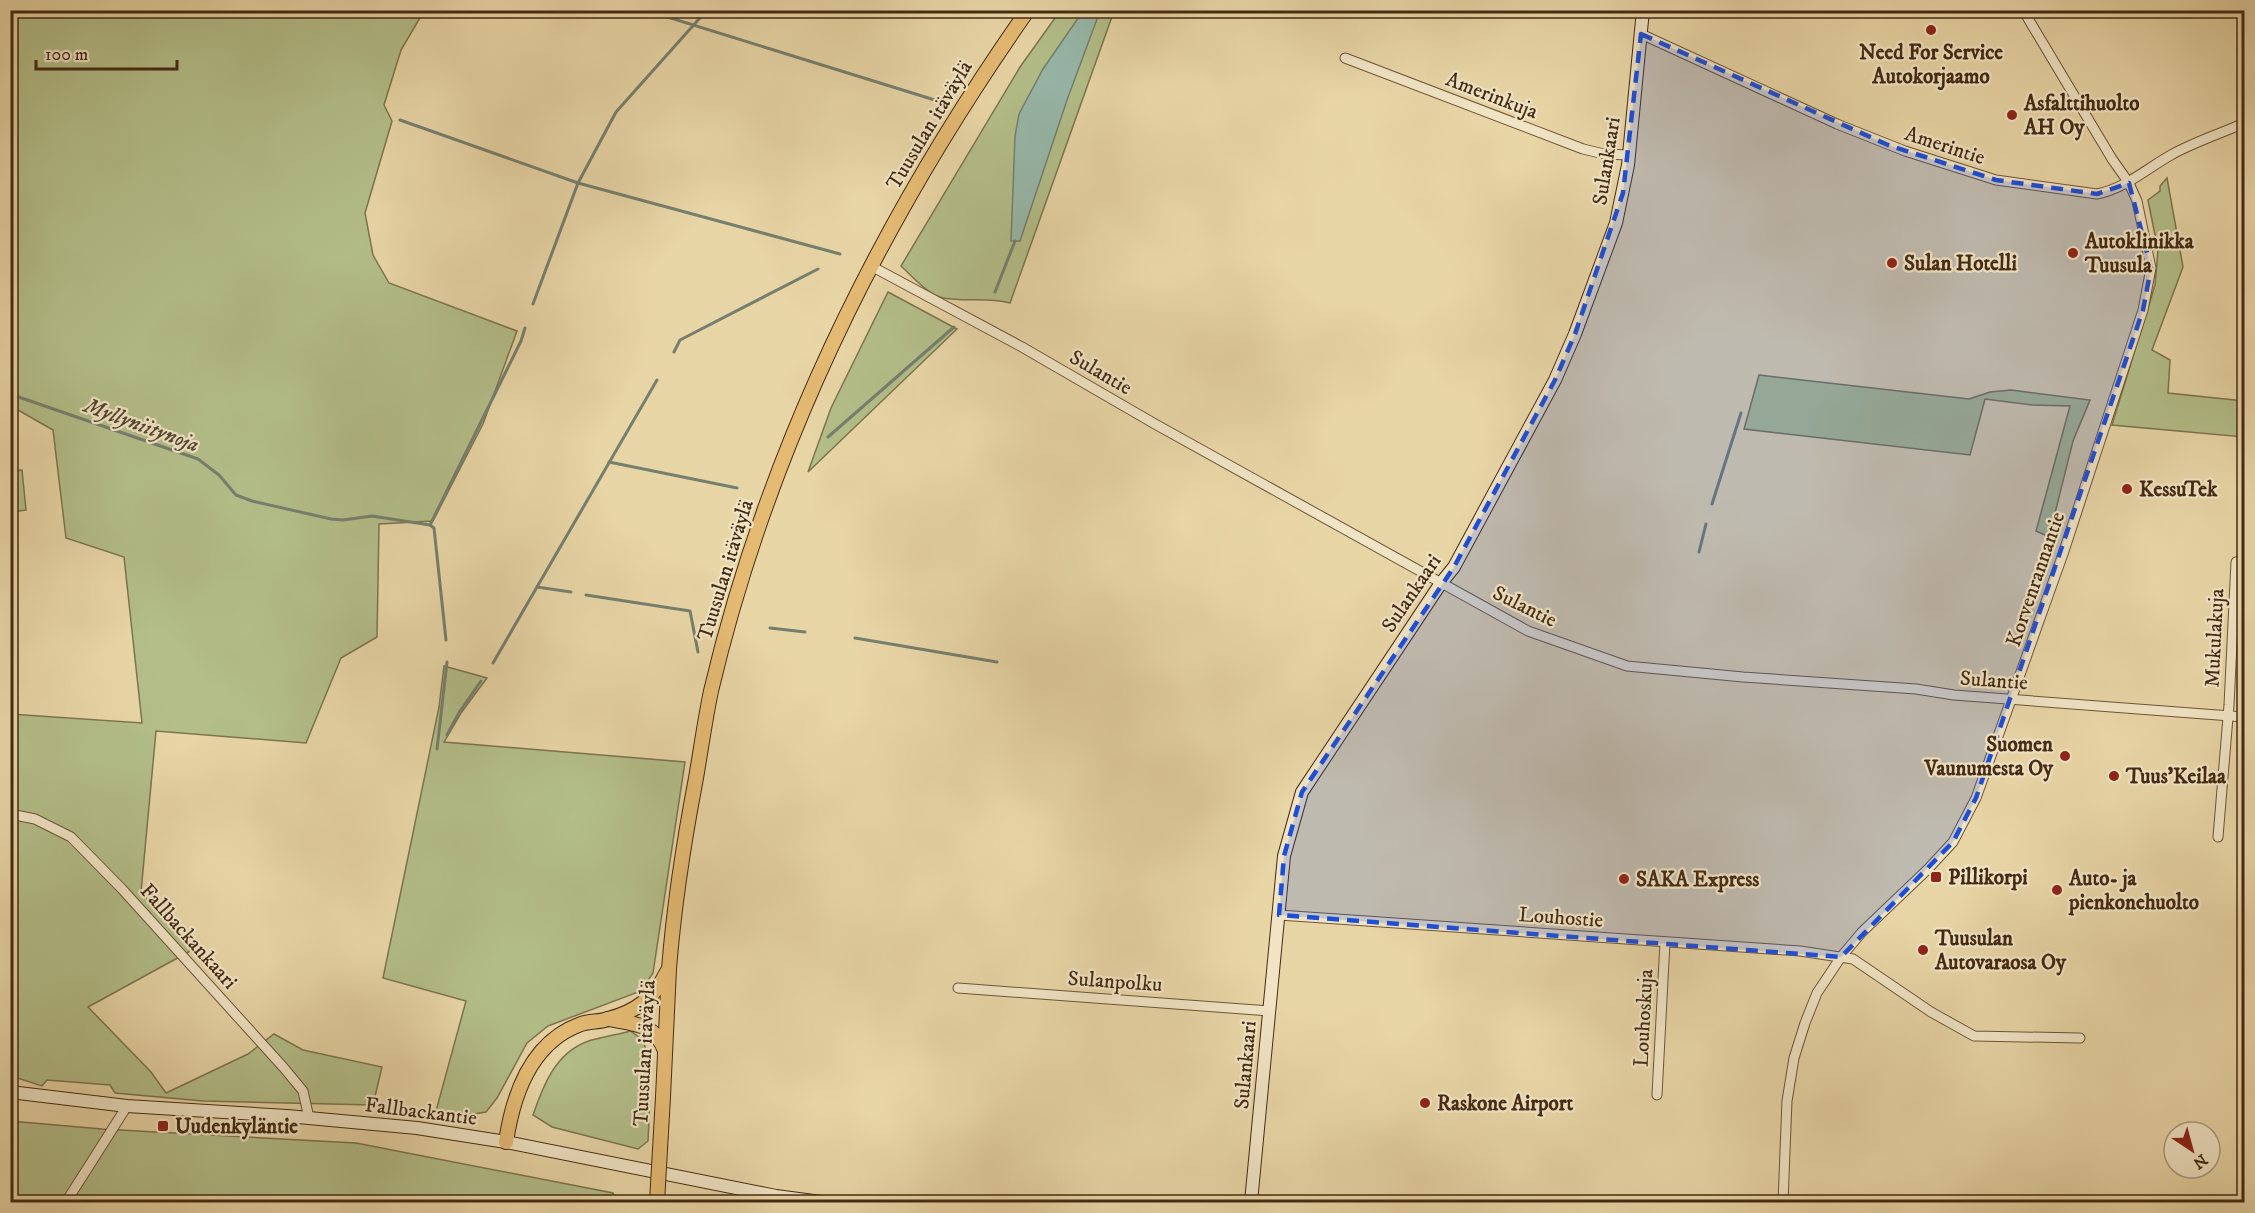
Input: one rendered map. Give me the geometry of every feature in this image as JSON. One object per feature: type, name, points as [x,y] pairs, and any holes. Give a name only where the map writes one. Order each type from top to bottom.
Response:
[{"type":"main road","name":"Tuusulan itäväylä","points":[[657,1203],[675,911],[687,826],[711,692],[734,606],[777,475],[810,394],[871,266],[952,126],[994,58],[1028,10]]},
{"type":"main road","points":[[506,1142],[518,1092],[537,1056],[557,1037],[570,1029],[583,1023],[608,1019],[645,1003],[661,984],[670,968]]},
{"type":"main road","points":[[608,1019],[648,1028],[662,1041],[665,1052]]},
{"type":"street","name":"Sulankaari","points":[[1251,1203],[1284,856],[1302,792],[1441,583],[1454,567],[1555,380],[1575,334],[1616,223],[1629,155],[1643,10]]},
{"type":"street","name":"Korvenrannantie","points":[[1783,1203],[1787,1101],[1794,1058],[1817,993],[1841,957],[1862,932],[1953,842],[1976,798],[2081,500],[2143,310],[2151,268],[2137,201],[2129,183],[2023,10]]},
{"type":"street","name":"Amerintie","points":[[1641,34],[1888,145],[1996,180],[2097,194],[2112,191],[2129,183],[2172,155],[2244,123]]},
{"type":"street","name":"Amerinkuja","points":[[1345,58],[1582,149],[1604,154],[1629,155]]},
{"type":"street","name":"Sulantie","points":[[871,266],[1022,347],[1155,424],[1528,632],[1627,666],[1743,677],[1916,688],[1954,695],[2012,700],[2244,717]]},
{"type":"street","name":"Mukulakuja","points":[[2218,837],[2236,562]]},
{"type":"street","name":"Fallbackankaari","points":[[10,814],[35,819],[71,837],[122,889],[284,1068],[303,1091],[309,1118]]},
{"type":"street","name":"Louhostie","points":[[1279,915],[1800,951],[1841,957],[1860,962],[1931,1012],[1974,1036],[2080,1038]]},
{"type":"street","name":"Louhoskuja","points":[[1657,1095],[1665,942]]},
{"type":"street","name":"Sulanpolku","points":[[958,988],[1270,1011]]},
{"type":"street","name":"Fallbackantie","points":[[10,1092],[127,1106],[309,1118],[417,1128],[506,1142],[821,1203]]},
{"type":"street","points":[[66,1203],[127,1106]]},
{"type":"highlighted area","points":[[1641,34],[1888,145],[1996,180],[2097,194],[2129,183],[2151,268],[2143,310],[1976,798],[1953,842],[1841,957],[1279,915],[1284,856],[1302,792],[1454,567],[1555,380],[1575,334],[1623,193]]},
{"type":"green space","points":[[11,11],[421,11],[421,16],[401,50],[384,105],[392,121],[365,213],[373,255],[389,283],[517,331],[483,424],[433,521],[379,524],[377,637],[341,658],[306,743],[156,731],[141,892],[194,949],[88,1007],[151,1072],[166,1093],[248,1054],[274,1034],[303,1050],[382,1067],[373,1105],[203,1101],[115,1093],[110,1085],[47,1080],[42,1086],[11,1076],[10,714],[142,723],[124,557],[66,538],[53,430],[11,406],[10,177],[14,177],[10,158]]},
{"type":"green space","points":[[1060,11],[1114,11],[1010,303],[937,296],[901,266],[1020,67]]},
{"type":"green space","points":[[2167,178],[2183,267],[2152,350],[2170,360],[2168,393],[2244,401],[2244,437],[2112,425],[2155,285],[2158,250],[2148,200],[2160,191],[2160,186]]},
{"type":"green space","points":[[888,292],[957,329],[808,472],[831,408]]},
{"type":"green space","points":[[1759,375],[1969,399],[1990,392],[2011,390],[2090,400],[2073,441],[2049,537],[2036,531],[2070,406],[2032,405],[1985,399],[1970,455],[1744,429]]},
{"type":"green space","points":[[22,470],[26,510],[11,512],[11,471]]},
{"type":"green space","points":[[444,666],[487,678],[461,713],[444,742],[685,762],[653,973],[641,991],[548,1026],[527,1043],[497,1098],[486,1112],[473,1114],[436,1111],[466,1001],[383,978],[439,707]]},
{"type":"green space","points":[[631,1031],[642,1040],[648,1060],[650,1089],[648,1141],[638,1149],[552,1127],[533,1115],[546,1082],[566,1054],[586,1042]]},
{"type":"green space","points":[[10,1121],[102,1129],[356,1143],[613,1193],[616,1202],[11,1202]]},
{"type":"shaded area","points":[[1083,11],[1100,11],[1067,100],[1020,241],[1011,241],[1015,136],[1019,114],[1043,69]]},
{"type":"waterway","points":[[645,10],[938,101]]},
{"type":"waterway","points":[[533,304],[578,183],[616,112],[707,10]]},
{"type":"waterway","points":[[400,120],[578,183],[840,254]]},
{"type":"waterway","points":[[995,292],[1015,241]]},
{"type":"waterway","points":[[674,352],[680,340],[818,269]]},
{"type":"waterway","points":[[828,437],[954,327]]},
{"type":"waterway","points":[[430,525],[521,341],[525,328]]},
{"type":"waterway","points":[[493,663],[657,380]]},
{"type":"waterway","name":"Myllyniitynoja","points":[[10,394],[198,459],[219,475],[236,495],[252,501],[331,519],[343,520],[372,516],[430,525]]},
{"type":"waterway","points":[[1712,504],[1741,413]]},
{"type":"waterway","points":[[609,462],[737,488]]},
{"type":"waterway","points":[[1699,552],[1706,524]]},
{"type":"waterway","points":[[430,525],[434,528],[446,640]]},
{"type":"waterway","points":[[537,587],[571,592]]},
{"type":"waterway","points":[[586,595],[690,611],[698,652]]},
{"type":"waterway","points":[[770,628],[805,632]]},
{"type":"waterway","points":[[855,638],[997,662]]},
{"type":"waterway","points":[[437,749],[447,662]]},
{"type":"waterway","points":[[447,735],[481,681]]},
{"type":"waterway","points":[[10,781],[13,806]]},
{"type":"waterway","points":[[10,858],[14,822]]},
{"type":"place","name":"Need For Service Autokorjaamo","points":[[1931,30]]},
{"type":"place","name":"Asfalttihuolto AH Oy","points":[[2012,115]]},
{"type":"place","name":"Autoklinikka Tuusula","points":[[2073,253]]},
{"type":"place","name":"Sulan Hotelli","points":[[1892,263]]},
{"type":"place","name":"KessuTek","points":[[2127,489]]},
{"type":"place","name":"Suomen Vaunumesta Oy","points":[[2065,756]]},
{"type":"place","name":"Tuus'Keilaa","points":[[2114,776]]},
{"type":"place","name":"Pillikorpi","points":[[1936,877]]},
{"type":"place","name":"SAKA Express","points":[[1624,879]]},
{"type":"place","name":"Auto- ja pienkonehuolto","points":[[2057,890]]},
{"type":"place","name":"Tuusulan Autovaraosa Oy","points":[[1923,950]]},
{"type":"place","name":"Raskone Airport","points":[[1425,1103]]},
{"type":"place","name":"Uudenkyläntie","points":[[163,1126]]}]
